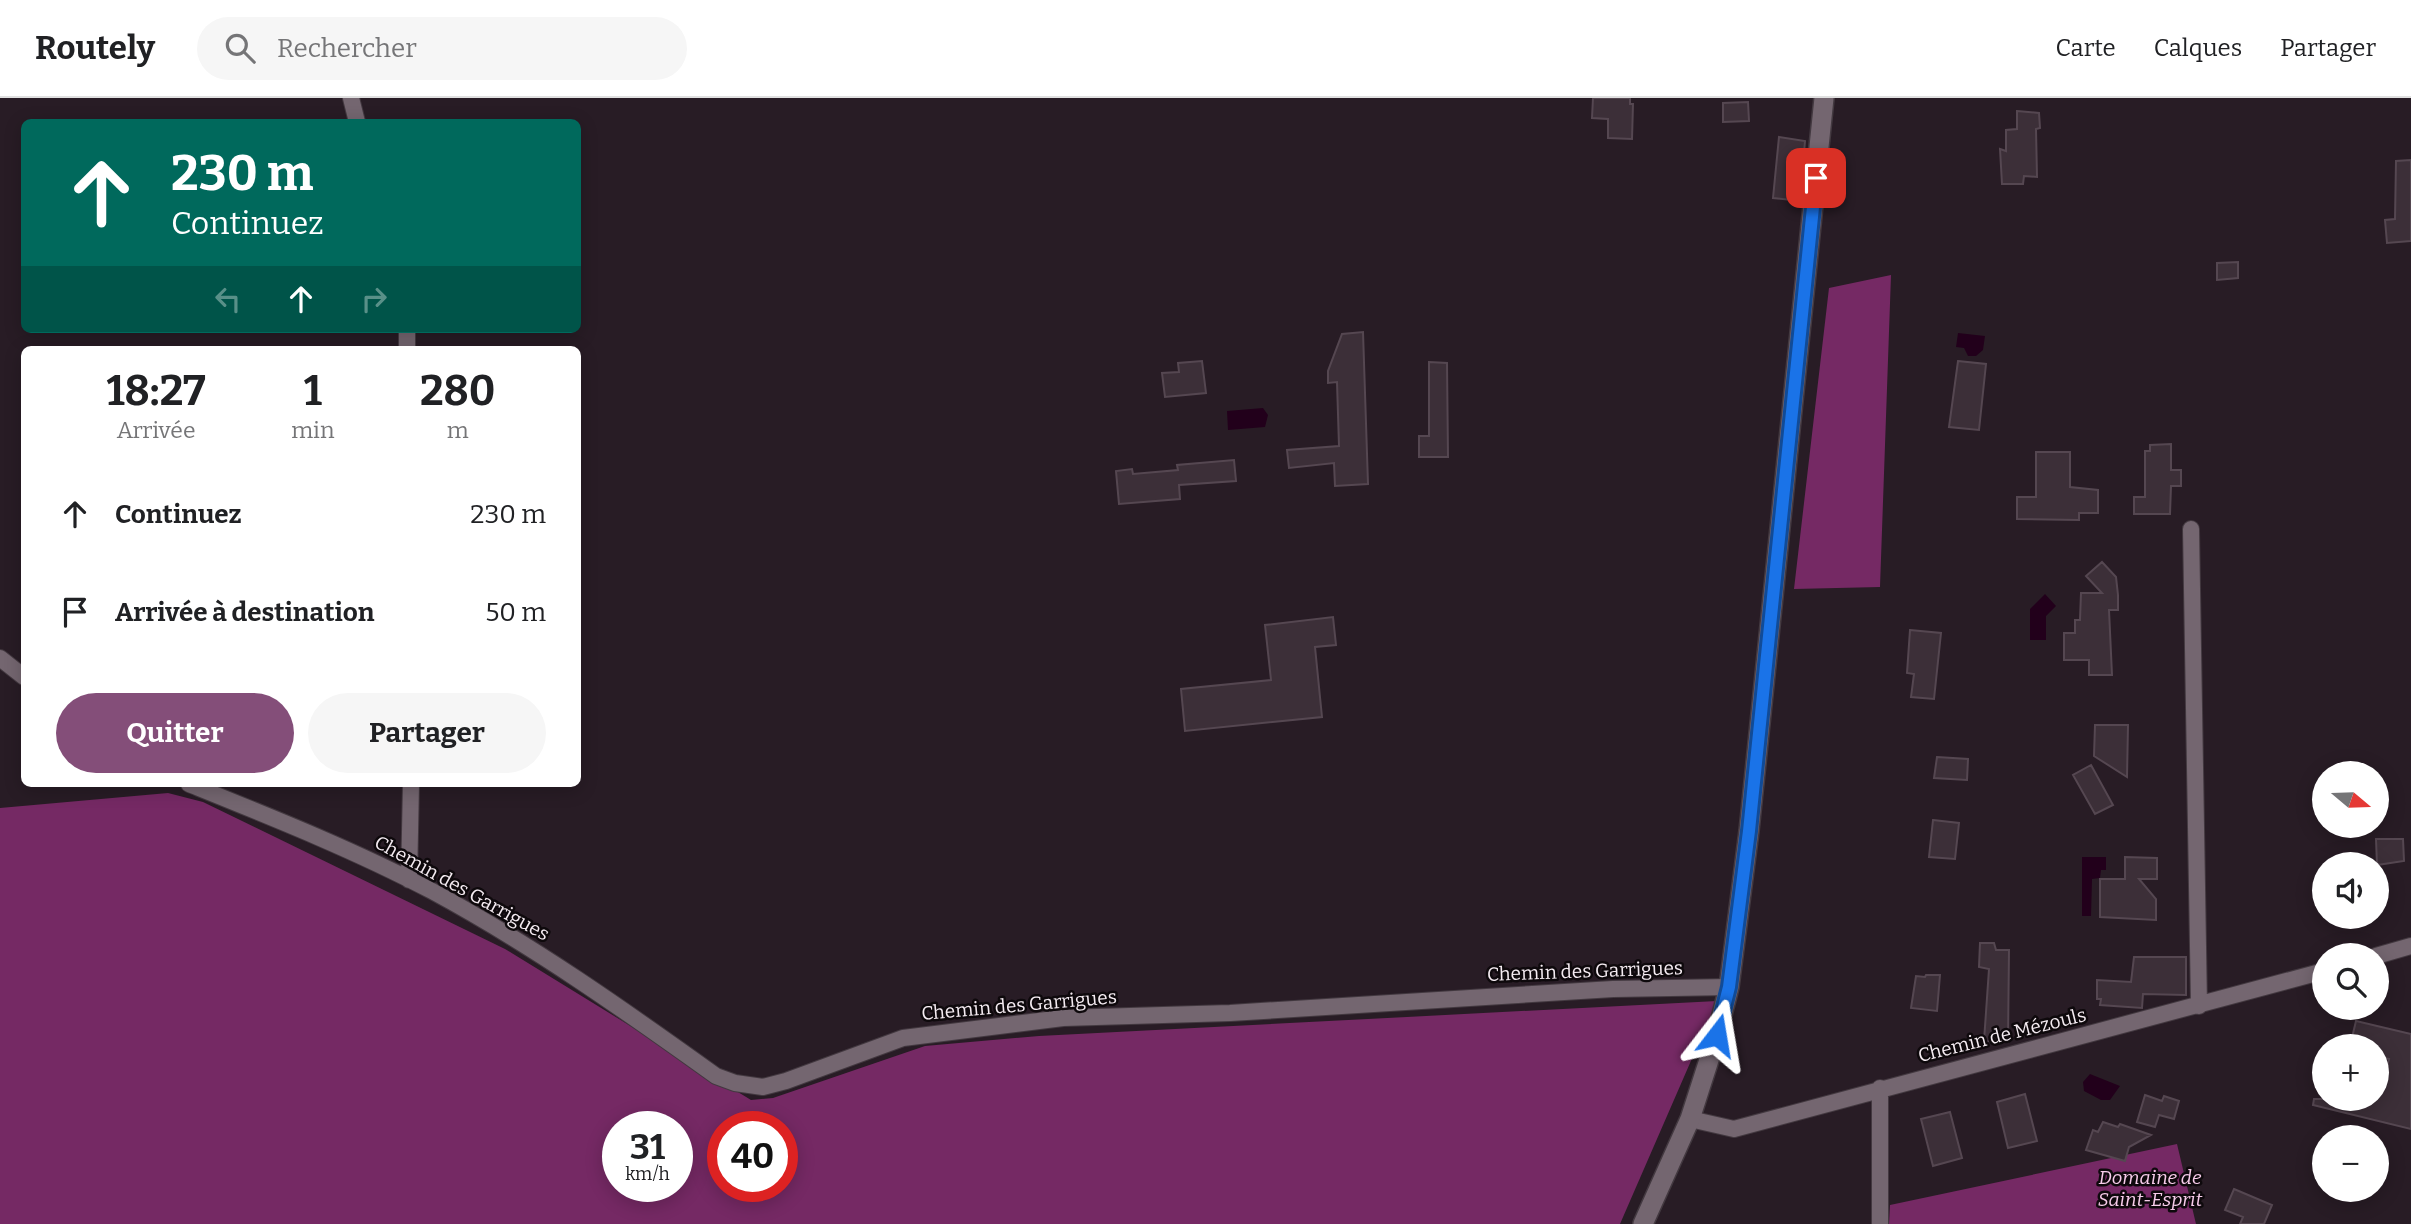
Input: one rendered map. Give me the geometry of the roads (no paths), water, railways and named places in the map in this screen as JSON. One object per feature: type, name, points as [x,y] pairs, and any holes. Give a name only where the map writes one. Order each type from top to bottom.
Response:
[{"type":"street","points":[[351,98],[356,119]]},
{"type":"street","points":[[1643,1224],[1690,1119],[1729,987],[1749,831],[1824,98]]},
{"type":"street","points":[[2191,529],[2199,1006]]},
{"type":"street","points":[[0,658],[21,675]]},
{"type":"street","name":"Chemin des Garrigues","points":[[197,787],[335,844],[409,880],[539,953],[716,1076],[751,1086],[763,1087],[786,1081],[903,1038],[1063,1018],[1230,1013],[1613,989],[1729,987]]},
{"type":"street","points":[[409,880],[411,787]]},
{"type":"street","points":[[2389,952],[2411,946]]},
{"type":"street","name":"Chemin de Mézouls","points":[[1690,1119],[1734,1129],[2312,974]]},
{"type":"street","points":[[1880,1088],[1880,1224]]},
{"type":"park label","name":"Domaine de Saint-Esprit","points":[[2150,1188]]}]
